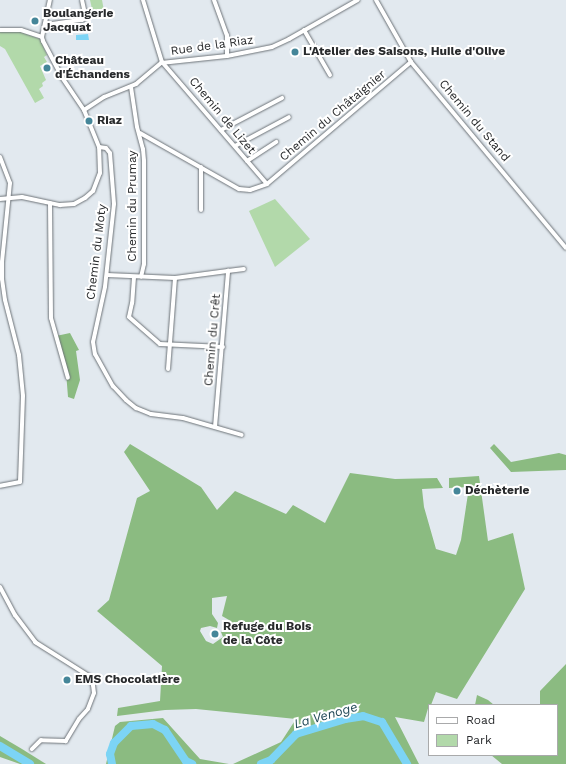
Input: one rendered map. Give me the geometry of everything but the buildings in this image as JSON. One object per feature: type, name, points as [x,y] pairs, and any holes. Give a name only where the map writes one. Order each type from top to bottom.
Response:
[{"type":"street","points":[[0,199],[8,197],[60,205],[74,204],[85,198],[92,191],[100,173],[99,147],[89,121],[84,110],[49,55],[42,37],[50,0]]},
{"type":"street","points":[[45,25],[82,20],[85,18],[82,0]]},
{"type":"street","points":[[143,0],[162,62]]},
{"type":"street","points":[[214,0],[227,35],[227,56]]},
{"type":"street","name":"Rue de la Riaz","points":[[84,110],[104,97],[131,87],[162,62],[227,56],[272,46],[358,0]]},
{"type":"street","name":"Chemin du Stand","points":[[376,0],[411,62],[566,248]]},
{"type":"street","points":[[0,30],[21,30],[42,37]]},
{"type":"street","points":[[304,30],[329,74]]},
{"type":"street","name":"Chemin de Lizet","points":[[162,62],[267,184]]},
{"type":"street","name":"Chemin du Châtaignier","points":[[267,184],[411,62]]},
{"type":"street","name":"Chemin du Prumay","points":[[131,87],[137,127],[143,149],[144,264],[141,277]]},
{"type":"street","points":[[221,130],[282,98]]},
{"type":"street","points":[[235,146],[289,117]]},
{"type":"street","points":[[140,134],[239,189],[250,190],[267,184]]},
{"type":"street","points":[[247,161],[276,142]]},
{"type":"street","name":"Chemin du Moty","points":[[99,147],[106,148],[110,153],[114,204],[106,275],[93,345],[95,354],[113,386],[136,408],[151,414],[183,418],[242,435]]},
{"type":"street","points":[[0,157],[10,183],[2,262],[2,279],[5,300],[20,355],[24,396],[20,482],[0,486]]},
{"type":"street","points":[[201,167],[201,210]]},
{"type":"street","points":[[50,203],[51,318],[68,378]]},
{"type":"street","points":[[106,275],[175,278],[244,269]]},
{"type":"street","name":"Chemin du Crêt","points":[[215,427],[223,347],[228,271]]},
{"type":"street","points":[[134,277],[132,303],[129,317],[160,344],[223,347]]},
{"type":"street","points":[[168,369],[175,278]]},
{"type":"street","points":[[0,587],[15,615],[35,642],[89,676],[93,685],[93,696],[87,710],[79,719],[66,741],[41,740],[32,748]]},
{"type":"green space","points":[[90,0],[102,0],[105,16],[94,18]]},
{"type":"green space","points":[[0,31],[21,32],[40,39],[47,55],[44,57],[47,62],[40,66],[46,80],[42,83],[43,86],[39,89],[44,98],[35,103],[5,49],[0,46]]},
{"type":"green space","points":[[275,199],[310,239],[275,267],[249,211]]},
{"type":"green space","points":[[70,333],[79,350],[76,351],[80,380],[74,399],[68,397],[66,372],[56,336]]},
{"type":"green space","points":[[130,444],[201,487],[217,510],[235,491],[286,514],[293,505],[325,523],[350,473],[395,479],[437,478],[443,488],[422,489],[424,507],[436,549],[456,555],[461,540],[469,487],[449,488],[449,478],[479,476],[488,541],[513,533],[525,589],[457,699],[436,692],[431,704],[428,704],[424,722],[395,717],[419,764],[233,764],[281,742],[296,719],[196,709],[165,710],[117,716],[118,708],[160,701],[162,666],[97,611],[109,600],[137,498],[150,491],[124,452]],"holes":[[[227,596],[222,616],[229,620],[230,625],[227,630],[221,632],[223,637],[213,644],[206,641],[200,631],[201,628],[210,626],[217,628],[218,623],[212,614],[212,598]]]},
{"type":"green space","points":[[494,444],[511,462],[559,453],[566,455],[566,470],[511,472],[490,448]]},
{"type":"green space","points":[[566,664],[566,764],[502,764],[492,756],[558,756],[558,704],[540,704],[540,691]]},
{"type":"green space","points":[[477,695],[493,704],[475,704]]},
{"type":"green space","points":[[163,718],[200,759],[229,764],[106,764],[115,726],[120,722]]},
{"type":"green space","points":[[0,736],[46,764],[20,764],[0,757]]},
{"type":"water","points":[[88,34],[89,40],[76,40],[76,35]]},
{"type":"waterway","name":"La Venoge","points":[[261,764],[271,760],[296,734],[345,719],[363,716],[382,722],[407,764]]},
{"type":"waterway","name":"La Venoge","points":[[112,764],[110,754],[114,743],[131,726],[153,724],[165,730],[186,761],[192,764]]},
{"type":"waterway","name":"La Venoge","points":[[0,746],[30,764]]},
{"type":"place","name":"Boulangerie Jacquat","points":[[35,21]]},
{"type":"place","name":"L'Atelier des Saisons, Huile d'Olive","points":[[295,52]]},
{"type":"place","name":"Château d'Échandens","points":[[47,68]]},
{"type":"place","name":"Riaz","points":[[89,121]]},
{"type":"place","name":"Déchèterie","points":[[457,491]]},
{"type":"place","name":"Refuge du Bois de la Côte","points":[[215,634]]},
{"type":"place","name":"EMS Chocolatière","points":[[67,680]]}]
